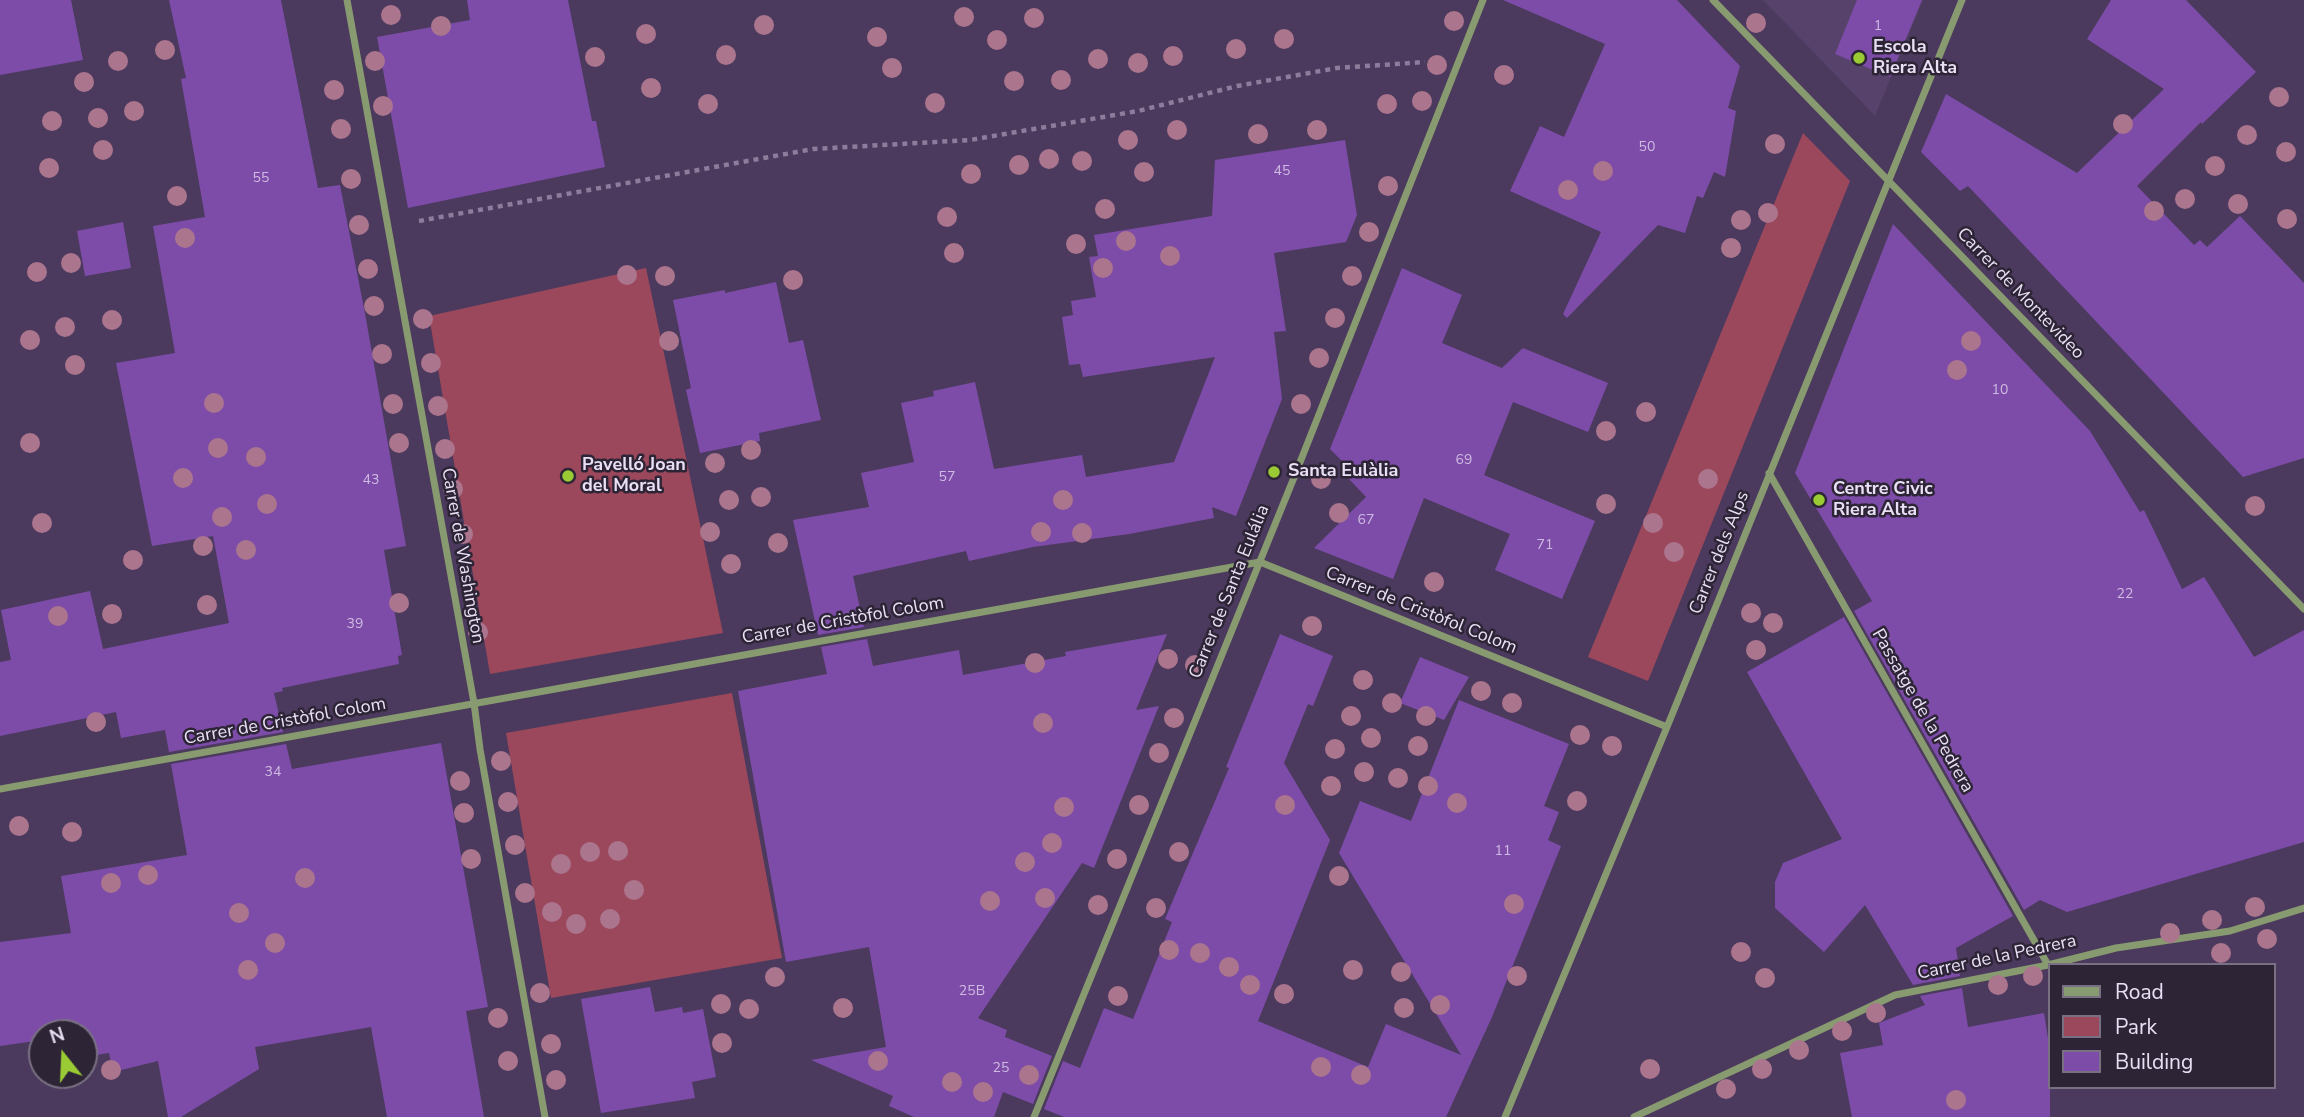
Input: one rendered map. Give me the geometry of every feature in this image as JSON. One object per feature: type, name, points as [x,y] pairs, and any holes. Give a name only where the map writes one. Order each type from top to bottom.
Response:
[{"type":"street","name":"Carrer de Washington","points":[[346,0],[474,703],[545,1117]]},
{"type":"street","name":"Carrer de Santa Eulália","points":[[1034,1117],[1260,562],[1483,0]]},
{"type":"street","name":"Carrer de Montevideo","points":[[1713,0],[2304,609]]},
{"type":"street","name":"Carrer dels Alps","points":[[1505,1117],[1667,727],[1962,0]]},
{"type":"street","name":"Passatge de la Pedrera","points":[[1769,473],[2048,965]]},
{"type":"street","name":"Carrer de Cristòfol Colom","points":[[0,789],[1260,562],[1667,727]]},
{"type":"street","name":"Carrer de la Pedrera","points":[[2056,963],[2116,948],[2230,931],[2304,908]]},
{"type":"street","name":"Carrer de la Pedrera","points":[[1634,1117],[1895,995],[2048,965]]},
{"type":"path","points":[[387,226],[813,149],[970,140],[1138,111],[1237,86],[1337,68],[1460,60]]},
{"type":"shaded area","name":"Escola Riera Alta","points":[[1763,0],[1923,0],[1875,116]]},
{"type":"green space","points":[[1803,133],[1850,181],[1648,681],[1588,657]]},
{"type":"green space","name":"Pavelló Joan del Moral","points":[[646,268],[723,633],[490,674],[429,316]]},
{"type":"green space","points":[[732,693],[782,958],[551,998],[506,733]]},
{"type":"building","points":[[0,0],[71,0],[83,60],[0,75]]},
{"type":"building","points":[[169,0],[281,0],[318,188],[340,185],[366,319],[406,546],[384,550],[402,655],[398,656],[399,664],[282,688],[283,691],[274,693],[283,732],[169,752],[165,730],[121,738],[116,712],[0,736],[0,662],[11,660],[1,610],[90,591],[103,649],[229,623],[213,536],[152,546],[116,363],[175,353],[153,226],[205,217],[181,79],[186,78]]},
{"type":"building","points":[[467,0],[568,0],[592,121],[596,121],[605,167],[408,208],[377,37],[470,20]]},
{"type":"building","points":[[1503,0],[1677,0],[1740,66],[1728,108],[1736,111],[1725,177],[1714,172],[1703,198],[1697,196],[1685,233],[1658,225],[1567,318],[1563,314],[1601,232],[1510,191],[1540,126],[1564,137],[1605,44]]},
{"type":"building","points":[[1857,0],[1922,0],[1890,77],[1835,54]]},
{"type":"building","points":[[2111,0],[2186,0],[2256,72],[2137,186],[2194,245],[2200,240],[2207,247],[2240,216],[2304,283],[2304,458],[2243,477],[1968,186],[1960,191],[1921,152],[1946,94],[2077,173],[2164,89],[2087,39]]},
{"type":"building","points":[[1345,140],[1357,215],[1346,242],[1274,253],[1286,331],[1274,332],[1282,399],[1236,516],[1212,507],[1214,518],[1129,534],[1033,547],[969,561],[966,551],[853,576],[864,627],[818,635],[793,520],[869,507],[861,473],[914,462],[901,403],[934,396],[933,391],[975,382],[994,469],[1082,455],[1086,477],[1174,462],[1215,357],[1083,377],[1080,364],[1069,365],[1062,317],[1073,315],[1071,301],[1096,297],[1089,257],[1098,256],[1094,235],[1212,216],[1215,160]]},
{"type":"building","points":[[123,222],[131,268],[85,276],[77,231]]},
{"type":"building","points":[[1893,224],[2090,431],[2140,512],[2144,510],[2182,589],[2204,577],[2254,657],[2304,630],[2304,842],[2067,912],[2040,900],[2024,910],[1854,611],[1872,601],[1795,473]]},
{"type":"building","points":[[1402,268],[1462,295],[1442,343],[1502,368],[1523,348],[1608,383],[1588,432],[1513,402],[1484,475],[1595,521],[1562,599],[1495,570],[1510,534],[1424,498],[1393,579],[1314,548],[1366,497],[1349,479],[1355,474],[1330,449]]},
{"type":"building","points":[[776,282],[789,343],[803,340],[821,420],[759,433],[760,441],[700,453],[686,390],[691,388],[673,300]]},
{"type":"building","points":[[1844,617],[2013,916],[1956,948],[1960,976],[1913,985],[1865,905],[1824,952],[1775,908],[1775,882],[1783,863],[1842,839],[1747,672]]},
{"type":"building","points":[[1167,634],[1136,710],[1159,706],[1094,868],[1082,863],[978,1018],[1007,1030],[1005,1037],[1052,1056],[1033,1104],[1003,1092],[994,1117],[914,1117],[889,1106],[893,1096],[811,1060],[886,1047],[869,947],[786,962],[738,691],[827,674],[821,647],[867,639],[873,666],[959,650],[963,675],[1066,656],[1065,652]]},
{"type":"building","points":[[1280,634],[1333,656],[1313,706],[1308,704],[1284,763],[1330,840],[1258,1021],[1368,1067],[1386,1024],[1461,1055],[1339,853],[1360,801],[1411,821],[1459,700],[1569,744],[1544,806],[1559,812],[1548,840],[1561,846],[1492,1017],[1446,1117],[1064,1117],[1044,1109],[1063,1061],[1080,1068],[1104,1008],[1133,1019],[1172,922],[1165,919],[1229,768],[1226,767]]},
{"type":"building","points":[[1420,657],[1469,677],[1444,720],[1400,703]]},
{"type":"building","points":[[441,743],[488,1007],[466,1011],[484,1117],[387,1117],[371,1027],[255,1047],[259,1069],[181,1117],[168,1117],[158,1061],[113,1072],[109,1053],[98,1055],[98,1019],[28,1019],[28,1042],[0,1046],[0,942],[71,933],[61,876],[187,855],[171,764],[286,744],[292,769]]},
{"type":"building","points":[[650,987],[655,1012],[682,1007],[683,1013],[703,1009],[716,1077],[692,1082],[695,1098],[601,1113],[581,999]]},
{"type":"building","points":[[1962,988],[1968,1027],[2044,1013],[2048,1038],[2050,1117],[1852,1117],[1840,1053],[1883,1045],[1879,1023],[1925,1005],[1920,996]]},
{"type":"place","name":"Escola Riera Alta","points":[[1859,58]]},
{"type":"place","name":"Santa Eulàlia","points":[[1274,472]]},
{"type":"place","name":"Pavelló Joan del Moral","points":[[568,476]]},
{"type":"place","name":"Centre Civic Riera Alta","points":[[1819,500]]}]
